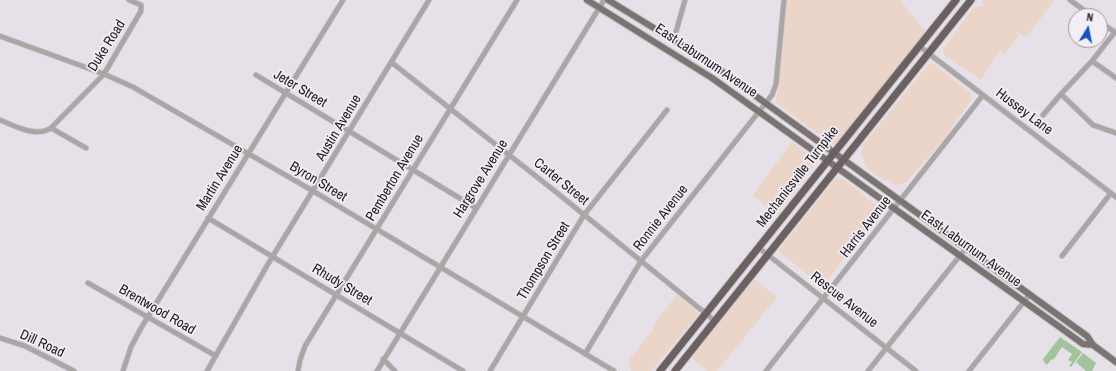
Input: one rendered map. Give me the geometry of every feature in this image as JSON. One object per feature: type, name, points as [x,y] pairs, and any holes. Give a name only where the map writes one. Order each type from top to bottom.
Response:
[{"type":"highway","name":"Mechanicsville Turnpike","points":[[660,371],[956,0]]},
{"type":"highway","name":"Mechanicsville Turnpike","points":[[675,371],[970,0]]},
{"type":"main road","name":"East Laburnum Avenue","points":[[587,0],[694,65],[1083,344],[1093,346],[1116,362]]},
{"type":"main road","name":"East Laburnum Avenue","points":[[608,0],[674,39],[766,103],[1087,336],[1093,346]]},
{"type":"street","name":"Duke Road","points":[[51,128],[104,74],[136,20],[141,6],[129,0]]},
{"type":"street","name":"Martin Avenue","points":[[123,371],[131,347],[147,318],[343,0]]},
{"type":"street","name":"Austin Avenue","points":[[207,371],[273,256],[350,132],[429,0]]},
{"type":"street","name":"Pemberton Avenue","points":[[298,371],[305,346],[517,0]]},
{"type":"street","name":"Hargrove Avenue","points":[[377,371],[604,0]]},
{"type":"street","points":[[674,39],[685,0]]},
{"type":"street","name":"Ronnie Avenue","points":[[585,354],[642,261],[772,95],[776,84],[784,0]]},
{"type":"street","points":[[1070,0],[1081,8]]},
{"type":"street","points":[[1043,115],[1092,62],[1114,32],[1116,25]]},
{"type":"street","name":"Byron Street","points":[[0,36],[104,74],[133,87],[377,229],[614,371]]},
{"type":"street","name":"Hussey Lane","points":[[919,46],[1116,197]]},
{"type":"street","name":"Carter Street","points":[[391,62],[642,261],[715,321]]},
{"type":"street","points":[[1092,62],[1116,78]]},
{"type":"street","name":"Jeter Street","points":[[256,75],[476,208]]},
{"type":"street","points":[[1061,94],[1093,125],[1116,133]]},
{"type":"street","name":"Harris Avenue","points":[[766,371],[895,209],[983,95]]},
{"type":"street","name":"Thompson Street","points":[[490,371],[584,215],[667,110]]},
{"type":"street","points":[[0,120],[36,132],[44,132],[51,128],[86,148]]},
{"type":"street","points":[[1062,256],[1111,192]]},
{"type":"street","name":"Rhudy Street","points":[[208,218],[463,371]]},
{"type":"street","name":"Rescue Avenue","points":[[758,248],[916,371]]},
{"type":"street","points":[[868,371],[966,248]]},
{"type":"street","name":"Brentwood Road","points":[[88,283],[216,356]]},
{"type":"street","points":[[969,371],[1030,294]]},
{"type":"street","name":"Dill Road","points":[[0,338],[25,346],[74,371]]},
{"type":"street","points":[[383,359],[395,371]]},
{"type":"shaded area","points":[[787,0],[900,0],[931,38],[842,151],[776,103]]},
{"type":"shaded area","points":[[983,0],[1055,0],[1027,36],[1023,36],[1013,30],[1019,35],[1005,54],[1000,50],[981,80],[945,56],[943,49],[973,8],[982,6],[984,8],[982,2]]},
{"type":"shaded area","points":[[933,63],[969,92],[972,99],[941,143],[905,183],[894,185],[867,169],[861,152],[863,145],[928,65]]},
{"type":"shaded area","points":[[792,142],[813,159],[814,166],[776,215],[753,195]]},
{"type":"shaded area","points":[[836,178],[843,179],[882,210],[823,286],[778,251]]},
{"type":"shaded area","points":[[754,279],[777,297],[717,371],[707,371],[692,358]]},
{"type":"shaded area","points":[[677,295],[698,312],[698,315],[651,371],[631,371],[628,361],[652,331],[656,320]]},
{"type":"green space","points":[[1060,337],[1082,352],[1071,367],[1069,366],[1072,362],[1068,360],[1072,354],[1062,347],[1054,359],[1047,365],[1044,362],[1043,359]]},
{"type":"green space","points":[[1083,353],[1096,363],[1092,371],[1086,371],[1076,362]]}]
